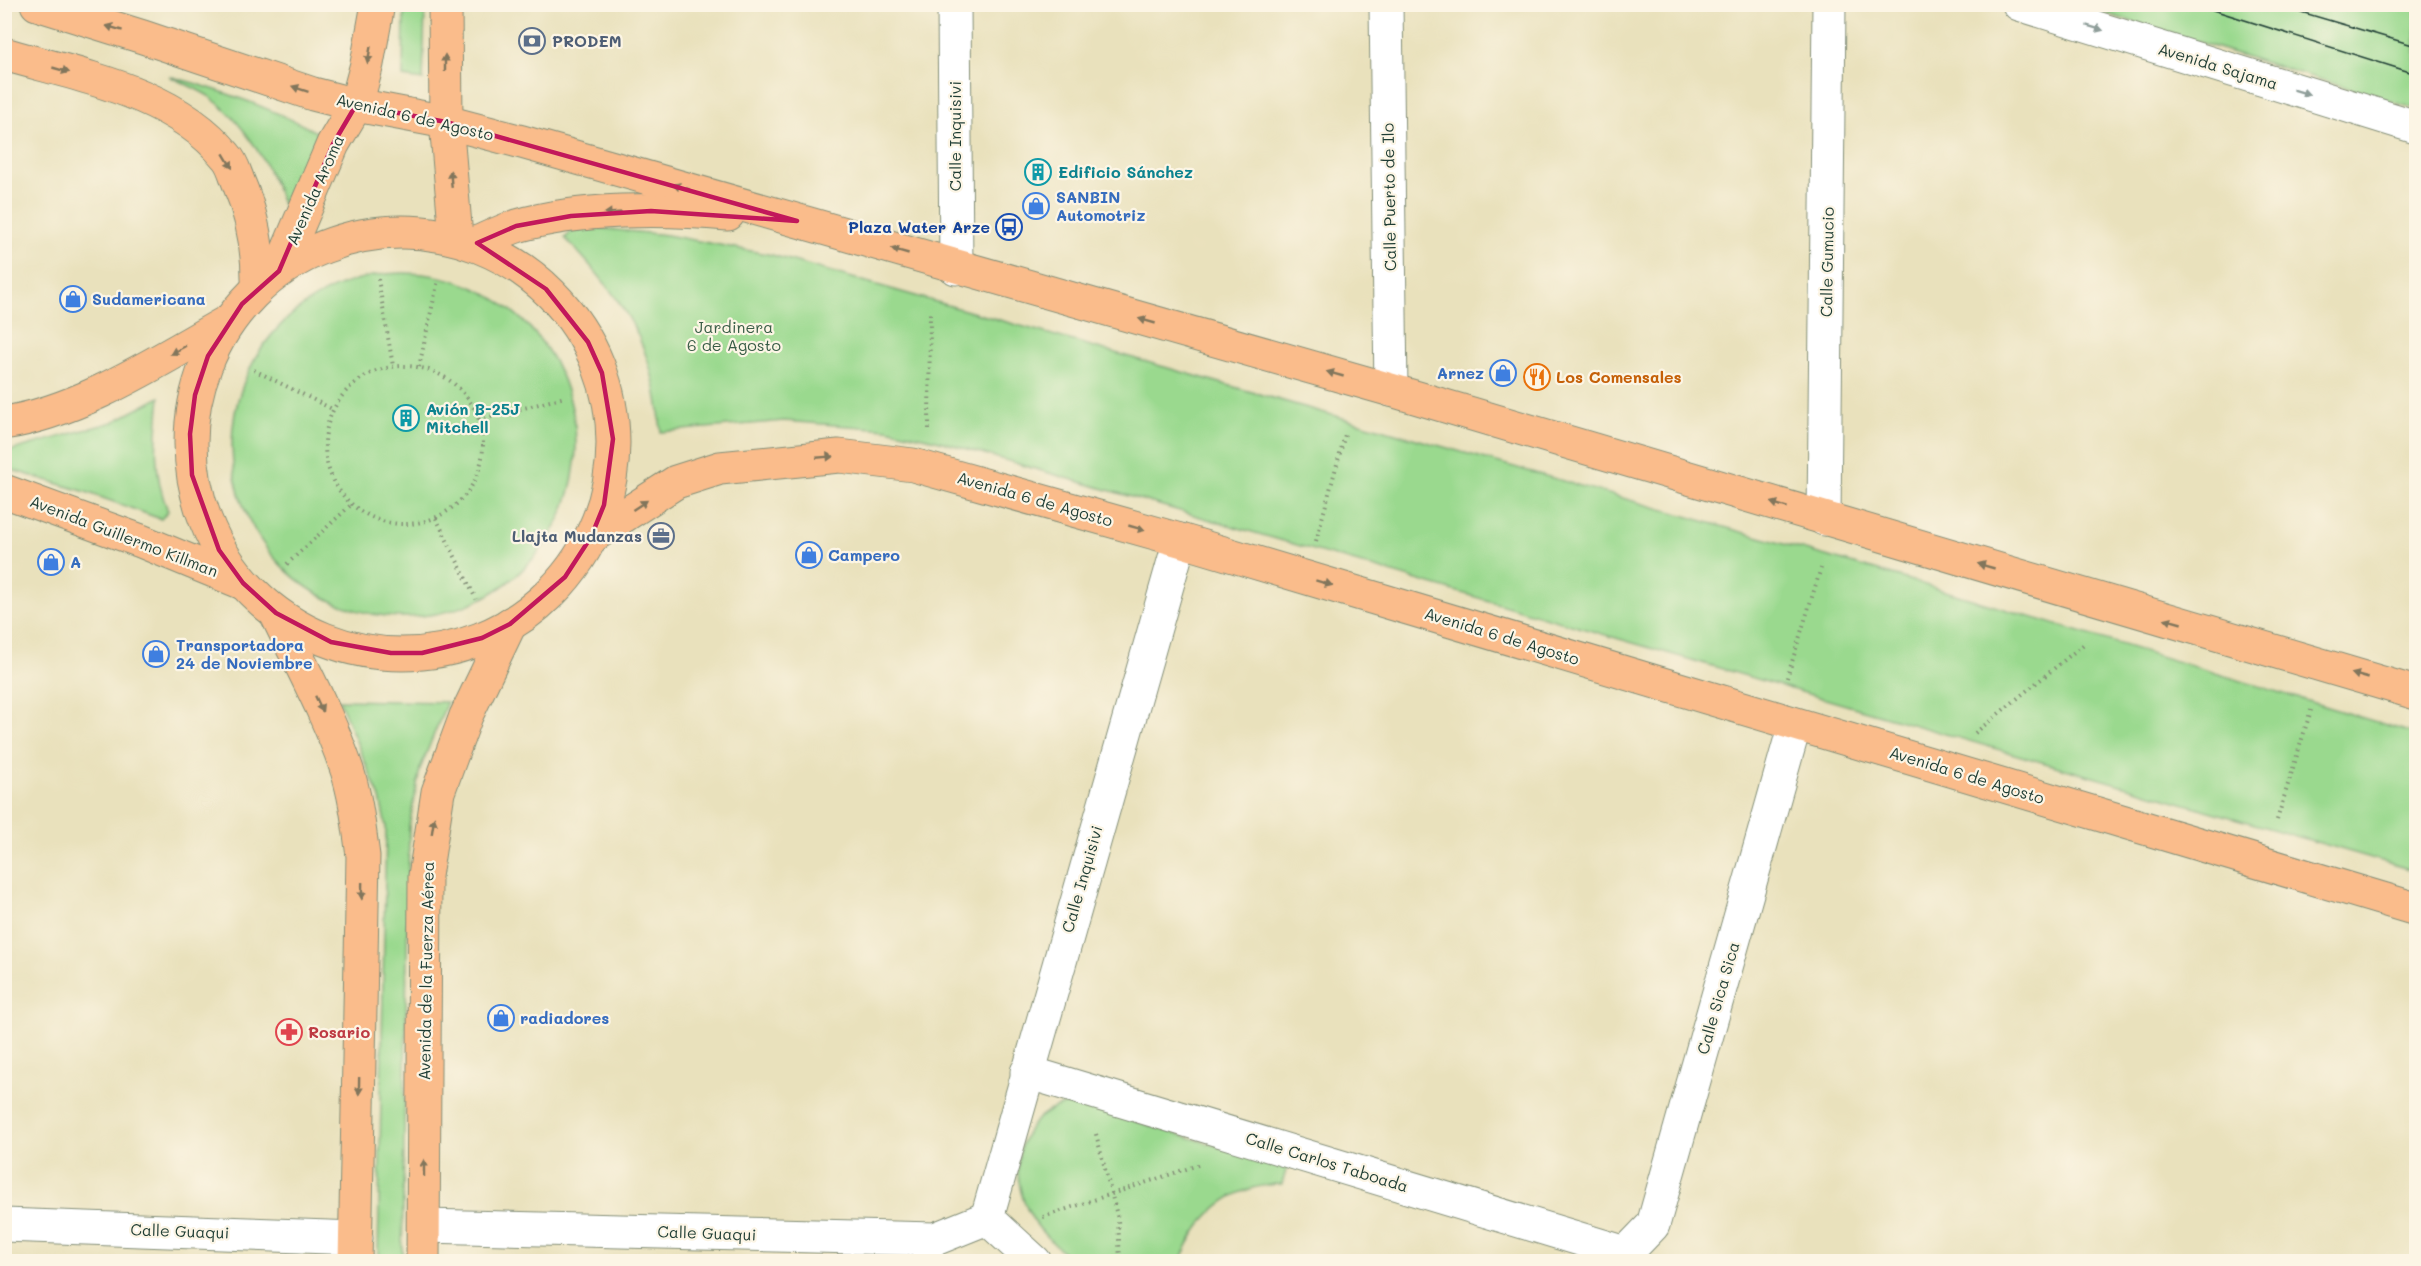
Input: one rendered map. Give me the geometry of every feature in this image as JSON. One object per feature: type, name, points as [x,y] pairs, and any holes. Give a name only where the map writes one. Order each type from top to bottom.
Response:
[{"type":"main road","name":"Avenida 6 de Agosto","points":[[37,4],[356,105],[446,122],[1391,390],[2416,693]]},
{"type":"main road","name":"Avenida Aroma","points":[[269,279],[333,144],[356,105],[367,64],[378,4]]},
{"type":"main road","points":[[445,4],[446,122],[465,241]]},
{"type":"main road","points":[[4,54],[113,86],[167,109],[203,132],[228,158],[254,227],[258,259],[269,279]]},
{"type":"main road","name":"Avenida 6 de Agosto","points":[[465,241],[516,226],[571,216],[651,211],[720,213],[797,221]]},
{"type":"main road","points":[[388,232],[447,234],[465,241],[520,267],[569,313],[588,342],[602,373],[610,405],[611,472],[603,505],[591,537],[565,577],[536,605],[510,624],[482,638],[422,653],[360,650],[331,642],[302,629],[276,613],[243,583],[215,541],[202,514],[192,475],[190,434],[195,394],[208,356],[229,321],[269,279],[304,256],[359,236],[388,232]]},
{"type":"main road","points":[[4,423],[62,409],[144,369],[229,321]]},
{"type":"main road","name":"Avenida 6 de Agosto","points":[[591,537],[676,482],[720,468],[839,456],[913,465],[1180,540],[2416,909]]},
{"type":"main road","name":"Avenida Guillermo Killman","points":[[4,490],[141,541],[243,583]]},
{"type":"main road","points":[[276,613],[323,711],[347,769],[356,804],[363,856],[355,1250]]},
{"type":"main road","name":"Avenida de la Fuerza Aérea","points":[[423,1262],[425,876],[438,792],[466,716],[510,624]]},
{"type":"street","name":"Calle Inquisivi","points":[[954,4],[956,268]]},
{"type":"street","name":"Calle Puerto de Ilo","points":[[1386,4],[1391,390]]},
{"type":"street","name":"Calle Gumucio","points":[[1824,519],[1829,4]]},
{"type":"street","name":"Avenida Sajama","points":[[2019,4],[2416,128]]},
{"type":"street","name":"Calle Inquisivi","points":[[987,1218],[1180,540]]},
{"type":"street","name":"Calle Sica Sica","points":[[1625,1257],[1653,1225],[1795,724]]},
{"type":"street","name":"Calle Carlos Taboada","points":[[1027,1072],[1625,1257]]},
{"type":"street","name":"Calle Guaqui","points":[[424,1226],[935,1239],[987,1218]]},
{"type":"street","points":[[987,1218],[1035,1262]]},
{"type":"street","name":"Calle Guaqui","points":[[4,1225],[355,1250]]},
{"type":"path","points":[[378,279],[393,366]]},
{"type":"path","points":[[419,367],[438,280]]},
{"type":"path","points":[[929,430],[930,311]]},
{"type":"path","points":[[393,366],[419,367],[440,374],[457,386],[470,401],[479,420],[484,443],[481,466],[471,487],[456,505],[436,518],[414,524],[391,523],[370,517],[351,505],[334,485],[325,460],[324,434],[332,409],[354,384],[368,374],[393,366]]},
{"type":"path","points":[[254,370],[332,409]]},
{"type":"path","points":[[479,420],[565,397]]},
{"type":"path","points":[[1316,542],[1346,431]]},
{"type":"path","points":[[287,564],[351,505]]},
{"type":"path","points":[[436,518],[476,599]]},
{"type":"path","points":[[1786,678],[1821,568]]},
{"type":"path","points":[[1975,733],[2084,644]]},
{"type":"path","points":[[2277,820],[2311,710]]},
{"type":"path","points":[[1095,1131],[1100,1139],[1118,1220],[1120,1262]]},
{"type":"path","points":[[1039,1218],[1204,1164]]},
{"type":"highlighted area","points":[[356,105],[446,122],[797,221],[651,211],[571,216],[516,226],[477,243],[546,289],[588,342],[602,373],[613,439],[604,505],[591,537],[565,577],[510,624],[482,638],[422,653],[391,653],[331,642],[276,613],[243,583],[219,550],[192,475],[190,434],[195,395],[208,356],[242,304],[279,271],[333,144]]},
{"type":"green space","points":[[404,5],[425,5],[423,80],[403,77]]},
{"type":"green space","points":[[2078,5],[2416,5],[2416,109]]},
{"type":"green space","points":[[169,76],[245,100],[318,133],[300,174],[282,204],[263,160],[234,119],[210,97]]},
{"type":"green space","name":"Jardinera 6 de Agosto","points":[[597,228],[667,235],[772,255],[1889,574],[2416,734],[2416,871],[936,440],[887,429],[784,421],[661,432],[652,374],[644,348],[633,325],[604,282],[565,238],[573,230]]},
{"type":"green space","points":[[404,273],[437,277],[470,286],[513,312],[537,336],[563,379],[572,412],[576,445],[572,478],[563,511],[537,554],[513,578],[470,604],[437,613],[404,617],[371,613],[338,604],[295,578],[271,554],[245,511],[236,478],[232,445],[236,412],[245,379],[271,336],[295,312],[338,286],[371,277]]},
{"type":"green space","points":[[160,397],[156,455],[159,483],[168,511],[161,519],[86,492],[5,468],[5,452],[113,422]]},
{"type":"green space","points":[[339,700],[447,702],[420,769],[409,826],[402,1261],[378,1261],[386,827],[380,798]]},
{"type":"green space","points":[[1075,1103],[1287,1167],[1282,1184],[1247,1190],[1219,1206],[1197,1230],[1180,1261],[1074,1261],[1046,1236],[1032,1218],[1019,1182],[1018,1163],[1021,1146],[1028,1130],[1040,1117],[1055,1108]]},
{"type":"tram line","points":[[2194,4],[2416,74]]},
{"type":"tram line","points":[[2274,4],[2416,46]]},
{"type":"place","name":"PRODEM","points":[[532,41]]},
{"type":"place","name":"Edificio Sánchez","points":[[1038,172]]},
{"type":"place","name":"SANBIN Automotriz","points":[[1036,206]]},
{"type":"place","name":"Plaza Water Arze","points":[[1009,227]]},
{"type":"place","name":"Sudamericana","points":[[73,299]]},
{"type":"place","name":"Arnez","points":[[1503,373]]},
{"type":"place","name":"Los Comensales","points":[[1537,377]]},
{"type":"place","name":"Avión B-25J Mitchell","points":[[406,418]]},
{"type":"place","name":"Llajta Mudanzas","points":[[661,536]]},
{"type":"place","name":"Campero","points":[[809,555]]},
{"type":"place","name":"A","points":[[51,562]]},
{"type":"place","name":"Transportadora 24 de Noviembre","points":[[156,654]]},
{"type":"place","name":"radiadores","points":[[501,1018]]},
{"type":"place","name":"Rosario","points":[[289,1032]]}]
